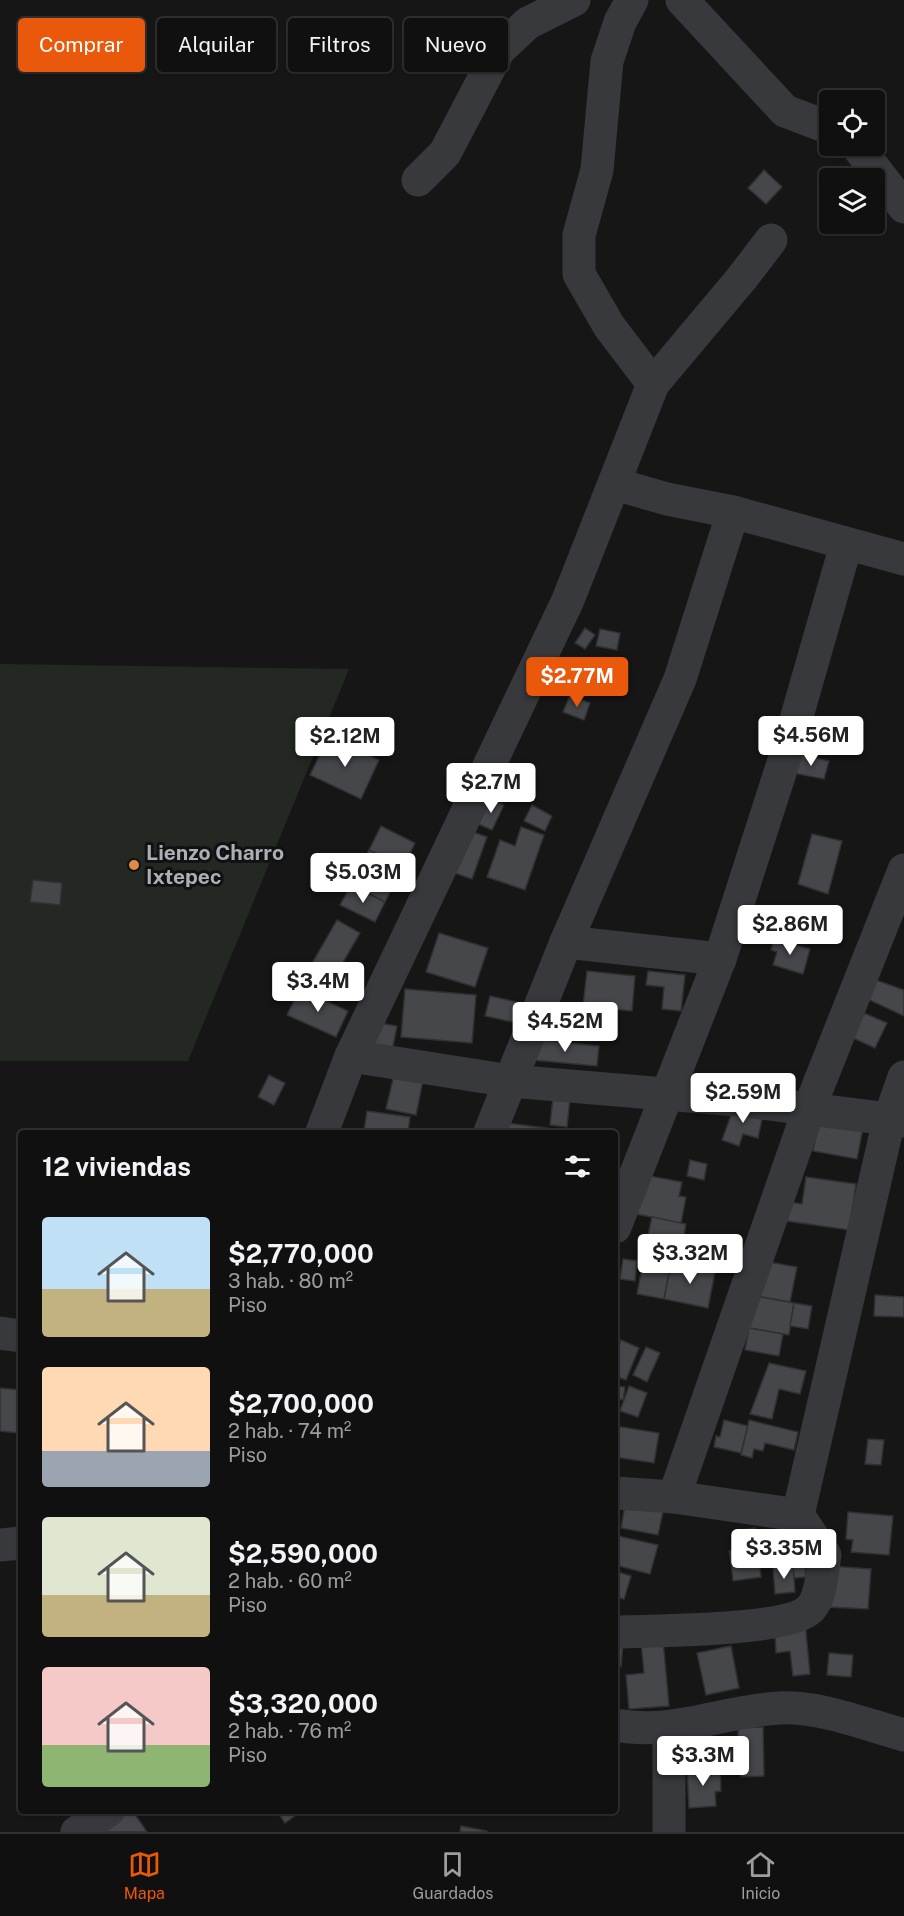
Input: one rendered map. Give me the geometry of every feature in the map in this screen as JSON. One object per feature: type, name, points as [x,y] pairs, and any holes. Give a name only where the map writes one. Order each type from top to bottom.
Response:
[{"type":"street","points":[[418,180],[445,153],[499,50],[528,23],[574,0]]},
{"type":"street","points":[[632,0],[620,22],[608,61],[597,170],[579,234],[579,274],[609,326],[652,384]]},
{"type":"street","points":[[682,0],[785,111],[819,124]]},
{"type":"street","points":[[865,156],[904,207]]},
{"type":"street","points":[[323,1130],[351,1056],[568,600],[652,384],[742,278],[771,240]]},
{"type":"street","points":[[615,484],[666,500],[733,512],[904,560]]},
{"type":"street","points":[[491,1130],[566,942],[680,679],[733,512]]},
{"type":"street","points":[[618,1219],[720,959],[786,751],[846,545]]},
{"type":"street","points":[[674,1497],[809,1109],[904,870]]},
{"type":"street","points":[[566,942],[720,959]]},
{"type":"street","points":[[351,1056],[510,1081],[665,1096],[737,1100],[897,1121]]},
{"type":"street","points":[[798,1515],[897,1121],[904,1077]]},
{"type":"street","points":[[0,1333],[18,1336]]},
{"type":"street","points":[[618,1502],[674,1497],[798,1515],[825,1555],[818,1597],[810,1610],[784,1620],[710,1629],[618,1632]]},
{"type":"street","points":[[0,1545],[18,1543]]},
{"type":"street","points":[[618,1725],[669,1728],[780,1708],[815,1712],[904,1735]]},
{"type":"street","points":[[669,1728],[669,1832]]},
{"type":"street","points":[[76,1832],[103,1814]]},
{"type":"shaded area","name":"Lienzo Charro Ixtepec","points":[[0,664],[349,669],[188,1061],[0,1061]]},
{"type":"building","points":[[764,170],[782,187],[766,204],[748,188]]},
{"type":"building","points":[[585,628],[595,635],[585,649],[575,643]]},
{"type":"building","points":[[600,629],[620,633],[617,650],[596,646]]},
{"type":"building","points":[[570,695],[590,703],[584,720],[563,712]]},
{"type":"building","points":[[329,736],[379,760],[361,799],[310,775]]},
{"type":"building","points":[[798,754],[829,761],[824,779],[793,773]]},
{"type":"building","points":[[490,799],[504,805],[492,830],[478,824]]},
{"type":"building","points":[[532,805],[552,816],[545,831],[524,821]]},
{"type":"building","points":[[381,826],[415,843],[403,867],[369,850]]},
{"type":"building","points":[[521,827],[544,835],[525,890],[487,877],[500,840],[515,846]]},
{"type":"building","points":[[470,831],[487,837],[472,879],[455,873]]},
{"type":"building","points":[[812,834],[842,841],[828,894],[798,884]]},
{"type":"building","points":[[369,850],[403,867],[385,902],[351,885]]},
{"type":"building","points":[[33,880],[62,883],[60,905],[30,902]]},
{"type":"building","points":[[351,885],[385,902],[375,922],[340,905]]},
{"type":"building","points":[[337,920],[360,933],[334,978],[311,965]]},
{"type":"building","points":[[439,933],[488,948],[475,987],[426,972]]},
{"type":"building","points":[[774,939],[810,949],[803,974],[773,965],[777,952],[771,950]]},
{"type":"building","points":[[587,971],[635,976],[632,1011],[583,1006]]},
{"type":"building","points":[[648,971],[685,975],[681,1011],[662,1009],[664,987],[646,985]]},
{"type":"building","points":[[873,979],[904,990],[904,1016],[863,997]]},
{"type":"building","points":[[300,989],[348,1011],[336,1037],[287,1015]]},
{"type":"building","points":[[405,989],[476,995],[472,1043],[401,1037]]},
{"type":"building","points":[[490,996],[521,1003],[517,1023],[485,1016]]},
{"type":"building","points":[[864,1013],[887,1023],[875,1048],[853,1038]]},
{"type":"building","points":[[379,1023],[397,1026],[392,1051],[374,1048]]},
{"type":"building","points":[[534,1039],[599,1046],[597,1066],[532,1060]]},
{"type":"building","points":[[395,1070],[424,1076],[416,1115],[386,1109]]},
{"type":"building","points":[[269,1075],[285,1083],[274,1105],[258,1097]]},
{"type":"building","points":[[554,1088],[571,1089],[567,1127],[550,1125]]},
{"type":"building","points":[[735,1104],[764,1110],[758,1138],[743,1134],[739,1146],[722,1140]]},
{"type":"building","points":[[367,1111],[410,1117],[408,1130],[364,1130]]},
{"type":"building","points":[[819,1120],[863,1128],[857,1159],[813,1151]]},
{"type":"building","points":[[499,1122],[553,1129],[553,1130],[495,1130]]},
{"type":"building","points":[[690,1160],[707,1164],[704,1180],[687,1176]]},
{"type":"building","points":[[639,1174],[682,1182],[679,1196],[686,1197],[681,1223],[631,1213]]},
{"type":"building","points":[[806,1177],[856,1184],[849,1230],[787,1221],[790,1202],[802,1204]]},
{"type":"building","points":[[652,1217],[686,1224],[683,1241],[648,1235]]},
{"type":"building","points":[[659,1237],[679,1240],[676,1256],[656,1252]]},
{"type":"building","points":[[623,1259],[637,1261],[635,1281],[620,1279]]},
{"type":"building","points":[[763,1261],[797,1267],[790,1302],[757,1296]]},
{"type":"building","points":[[643,1263],[670,1269],[664,1299],[637,1294]]},
{"type":"building","points":[[671,1263],[715,1272],[708,1308],[664,1299]]},
{"type":"building","points":[[750,1295],[794,1303],[789,1335],[749,1328]]},
{"type":"building","points":[[875,1295],[904,1297],[904,1317],[874,1316]]},
{"type":"building","points":[[794,1303],[812,1306],[808,1329],[790,1326]]},
{"type":"building","points":[[749,1328],[783,1334],[779,1356],[745,1350]]},
{"type":"building","points":[[621,1340],[639,1348],[626,1380],[618,1377],[618,1348]]},
{"type":"building","points":[[646,1347],[660,1353],[647,1382],[633,1375]]},
{"type":"building","points":[[769,1363],[806,1371],[800,1394],[779,1389],[772,1419],[750,1414]]},
{"type":"building","points":[[618,1386],[625,1387],[623,1400],[618,1399]]},
{"type":"building","points":[[629,1386],[647,1393],[638,1417],[620,1411]]},
{"type":"building","points":[[0,1388],[18,1390],[18,1433],[0,1431]]},
{"type":"building","points":[[724,1420],[748,1426],[741,1453],[714,1447],[716,1436],[720,1437]]},
{"type":"building","points":[[749,1420],[798,1432],[794,1450],[765,1443],[763,1451],[754,1449],[752,1458],[741,1455]]},
{"type":"building","points":[[618,1426],[659,1433],[654,1463],[618,1457]]},
{"type":"building","points":[[868,1439],[884,1440],[881,1465],[865,1464]]},
{"type":"building","points":[[626,1499],[664,1507],[658,1535],[621,1528]]},
{"type":"building","points":[[848,1512],[893,1516],[889,1555],[851,1552],[853,1540],[846,1539]]},
{"type":"building","points":[[755,1528],[757,1547],[737,1550],[735,1531]]},
{"type":"building","points":[[618,1536],[658,1545],[650,1574],[618,1566]]},
{"type":"building","points":[[757,1547],[759,1559],[731,1563],[729,1551]]},
{"type":"building","points":[[804,1554],[806,1577],[794,1578],[793,1566],[788,1566],[788,1555]]},
{"type":"building","points":[[759,1559],[761,1577],[733,1581],[731,1563]]},
{"type":"building","points":[[793,1566],[795,1592],[775,1594],[773,1567]]},
{"type":"building","points":[[830,1566],[871,1569],[868,1609],[827,1607]]},
{"type":"building","points":[[618,1572],[631,1576],[624,1599],[618,1598]]},
{"type":"building","points":[[805,1622],[810,1674],[793,1676],[790,1651],[776,1653],[775,1634]]},
{"type":"building","points":[[663,1640],[669,1706],[629,1709],[626,1675],[644,1673],[641,1642]]},
{"type":"building","points":[[618,1642],[623,1643],[621,1667],[618,1667]]},
{"type":"building","points":[[731,1646],[739,1688],[706,1695],[697,1653]]},
{"type":"building","points":[[829,1653],[853,1655],[851,1677],[827,1675]]},
{"type":"building","points":[[763,1727],[764,1776],[741,1777],[740,1764],[729,1765],[729,1743],[738,1742],[738,1728]]},
{"type":"building","points":[[720,1767],[721,1791],[715,1792],[716,1806],[689,1808],[687,1769]]},
{"type":"building","points":[[118,1814],[135,1814],[147,1832],[96,1832]]},
{"type":"building","points":[[279,1814],[297,1814],[285,1823]]},
{"type":"building","points":[[461,1826],[487,1831],[487,1832],[460,1832]]},
{"type":"place","name":"Lienzo Charro Ixtepec","points":[[134,865]]}]
